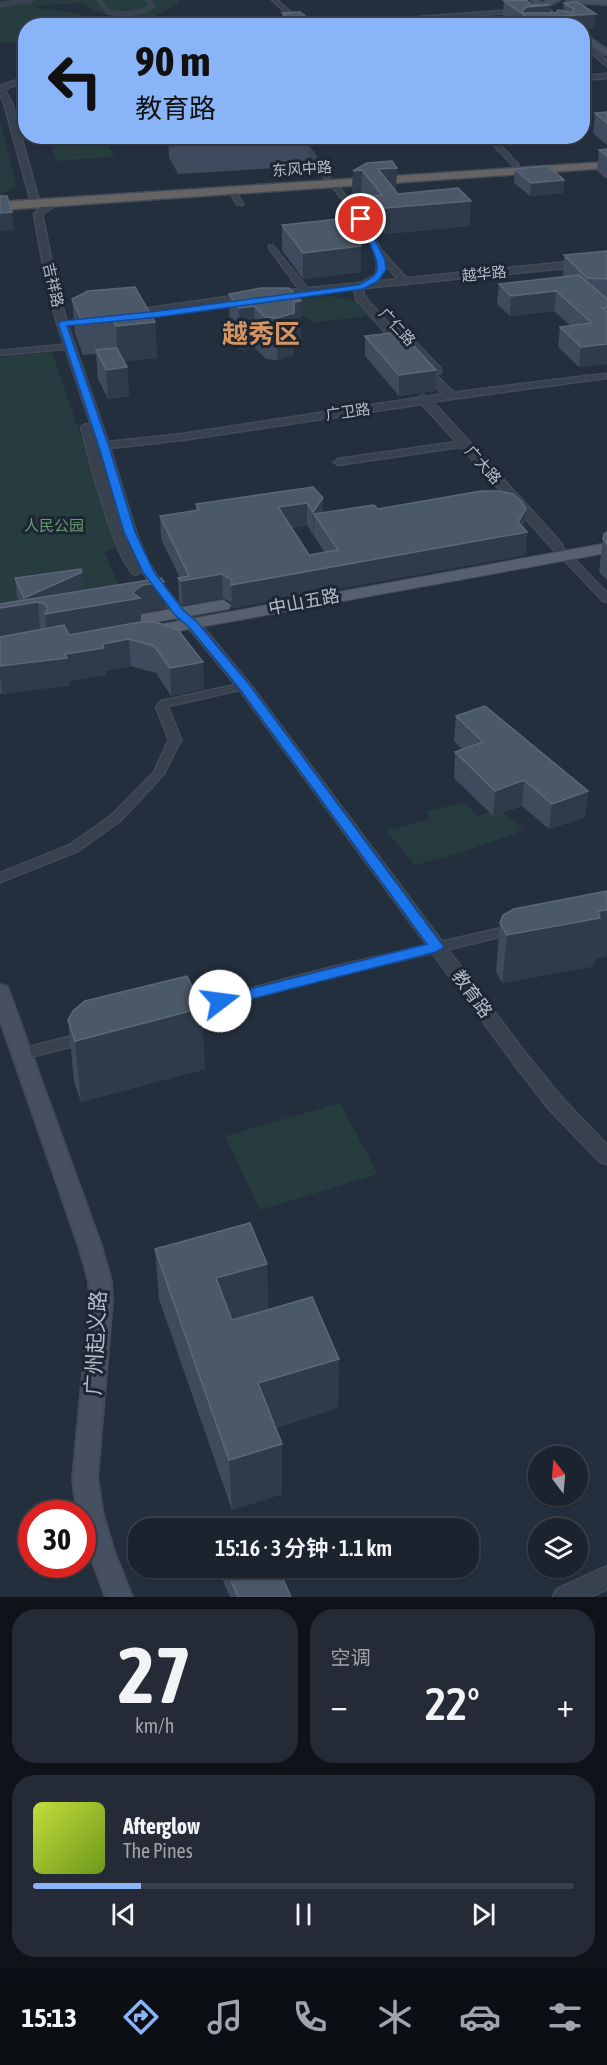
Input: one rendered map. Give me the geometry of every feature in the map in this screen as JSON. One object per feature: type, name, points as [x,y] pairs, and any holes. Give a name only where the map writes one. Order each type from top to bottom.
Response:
[{"type":"highway","name":"东风中路","points":[[4,204],[34,198],[607,159]]},
{"type":"highway","name":"东风中路","points":[[4,204],[231,189],[330,179],[607,165]]},
{"type":"main road","points":[[535,0],[558,18]]},
{"type":"main road","points":[[542,6],[556,0]]},
{"type":"main road","points":[[542,6],[572,0],[607,2]]},
{"type":"main road","points":[[525,8],[542,18]]},
{"type":"main road","points":[[590,41],[606,54]]},
{"type":"main road","points":[[590,47],[606,54]]},
{"type":"main road","name":"中山五路","points":[[607,539],[561,551],[193,624],[101,633],[173,614],[561,551],[607,548]]},
{"type":"main road","name":"广州起义路","points":[[0,992],[90,1246],[100,1281],[100,1333],[86,1478],[90,1515],[118,1597]]},
{"type":"street","points":[[0,5],[31,0]]},
{"type":"street","points":[[99,0],[108,12],[120,14],[146,10],[152,6],[149,0]]},
{"type":"street","points":[[274,0],[295,18]]},
{"type":"street","points":[[421,17],[525,8]]},
{"type":"street","points":[[590,49],[607,64]]},
{"type":"street","points":[[590,77],[607,76]]},
{"type":"street","points":[[18,82],[0,89],[8,103],[18,140]]},
{"type":"street","points":[[19,144],[34,198]]},
{"type":"street","points":[[303,144],[361,219],[375,246],[405,282]]},
{"type":"street","points":[[496,144],[516,165]]},
{"type":"street","points":[[231,189],[240,204]]},
{"type":"street","name":"吉祥路","points":[[57,202],[38,213],[51,282],[65,321],[100,446],[124,550],[138,574],[173,614]]},
{"type":"street","name":"吉祥路","points":[[4,204],[26,208],[33,214],[43,280],[65,321],[61,347],[100,446]]},
{"type":"street","points":[[360,287],[375,279],[382,270],[381,260],[375,246]]},
{"type":"street","points":[[271,247],[304,291]]},
{"type":"street","name":"越华路","points":[[262,297],[607,261]]},
{"type":"street","name":"越华路","points":[[121,316],[304,291],[360,287]]},
{"type":"street","name":"广仁路","points":[[360,287],[454,394]]},
{"type":"street","points":[[0,353],[61,347]]},
{"type":"street","name":"广卫路","points":[[100,446],[454,394],[606,375]]},
{"type":"street","name":"广大路","points":[[425,399],[561,551]]},
{"type":"street","points":[[338,462],[464,444]]},
{"type":"street","points":[[561,551],[607,600]]},
{"type":"street","points":[[173,614],[193,624]]},
{"type":"street","name":"教育路","points":[[193,624],[244,686],[436,947],[550,1097],[607,1156]]},
{"type":"street","points":[[0,878],[74,848],[116,818],[159,773],[175,740],[162,707],[165,703],[244,686]]},
{"type":"street","points":[[171,1015],[328,973],[527,926]]},
{"type":"street","points":[[22,1054],[93,1036]]},
{"type":"street","points":[[565,1597],[607,1577]]},
{"type":"green space","points":[[0,0],[178,0],[180,3],[154,16],[121,18],[103,14],[79,3],[34,6],[74,13],[88,18],[18,18],[18,42],[0,42]]},
{"type":"green space","points":[[0,120],[17,187],[0,194]]},
{"type":"green space","points":[[51,144],[109,144],[114,157],[57,161]]},
{"type":"green space","points":[[330,296],[356,301],[368,316],[312,323],[309,319],[295,314],[280,301]]},
{"type":"green space","name":"人民公园","points":[[52,352],[119,547],[104,552],[121,590],[0,608],[0,357]]},
{"type":"green space","points":[[465,803],[477,816],[500,809],[524,830],[463,852],[415,865],[387,831],[430,819],[426,811]]},
{"type":"green space","points":[[340,1103],[378,1174],[260,1210],[225,1136]]},
{"type":"building","points":[[526,0],[532,5],[550,5],[527,7],[522,11],[524,13],[556,13],[558,10],[572,13],[574,9],[564,3],[577,2],[596,14],[528,18],[504,1]]},
{"type":"building","points":[[300,12],[308,18],[289,18],[282,13]]},
{"type":"building","points":[[607,112],[607,123],[595,113]]},
{"type":"building","points":[[607,149],[607,156],[599,150]]},
{"type":"building","points":[[392,161],[397,168],[378,169],[398,194],[458,188],[471,201],[385,208],[374,196],[382,195],[362,170],[353,171],[367,163]]},
{"type":"building","points":[[548,166],[564,180],[531,183],[515,169]]},
{"type":"building","points":[[0,196],[7,196],[12,212],[0,213]]},
{"type":"building","points":[[338,219],[361,246],[303,253],[282,225]]},
{"type":"building","points":[[607,251],[607,279],[587,278],[564,255]]},
{"type":"building","points":[[579,275],[607,299],[607,308],[602,308],[607,312],[607,344],[581,347],[560,327],[592,323],[556,291],[511,296],[499,284]]},
{"type":"building","points":[[135,287],[155,322],[116,326],[111,317],[81,319],[72,299],[88,291]]},
{"type":"building","points":[[261,288],[289,288],[301,301],[294,302],[294,313],[277,318],[265,317],[254,306],[239,308],[229,294]]},
{"type":"building","points":[[401,332],[436,370],[399,375],[365,336]]},
{"type":"building","points":[[117,348],[127,367],[106,370],[96,350]]},
{"type":"building","points":[[313,487],[323,498],[313,512],[307,503],[278,507],[309,555],[338,550],[314,514],[374,505],[378,509],[481,491],[513,494],[522,502],[526,509],[518,522],[527,532],[231,585],[232,580],[222,574],[181,581],[178,578],[189,576],[160,516],[199,510],[196,504]]},
{"type":"building","points":[[607,532],[607,544],[603,539]]},
{"type":"building","points":[[81,569],[82,572],[24,598],[15,578]]},
{"type":"building","points":[[161,578],[164,582],[143,585],[134,591],[133,593],[140,598],[45,614],[48,608],[44,603],[38,602],[0,608],[0,604]]},
{"type":"building","points":[[140,622],[156,622],[178,630],[203,662],[170,668],[154,646],[129,639],[102,644],[104,648],[65,654],[67,658],[0,666],[0,637],[64,625],[69,635]]},
{"type":"building","points":[[485,706],[588,791],[552,804],[524,780],[495,791],[455,752],[483,742],[456,716]]},
{"type":"building","points":[[607,891],[607,910],[598,911],[600,918],[507,935],[500,923],[503,915],[514,909]]},
{"type":"building","points":[[187,976],[202,1008],[75,1041],[68,1020],[73,1011],[85,1001]]},
{"type":"building","points":[[250,1223],[267,1264],[216,1278],[232,1320],[312,1297],[339,1359],[258,1383],[282,1444],[229,1460],[155,1249]]},
{"type":"building","points":[[230,1578],[282,1578],[291,1597],[238,1597]]},
{"type":"district","name":"越秀区","points":[[261,334]]},
{"type":"route","points":[[220,1001],[436,947],[244,686],[193,624],[179,613],[148,572],[129,532],[104,447],[62,323],[128,318],[250,301],[348,291],[360,287],[370,283],[382,270],[381,260],[361,219]]}]
